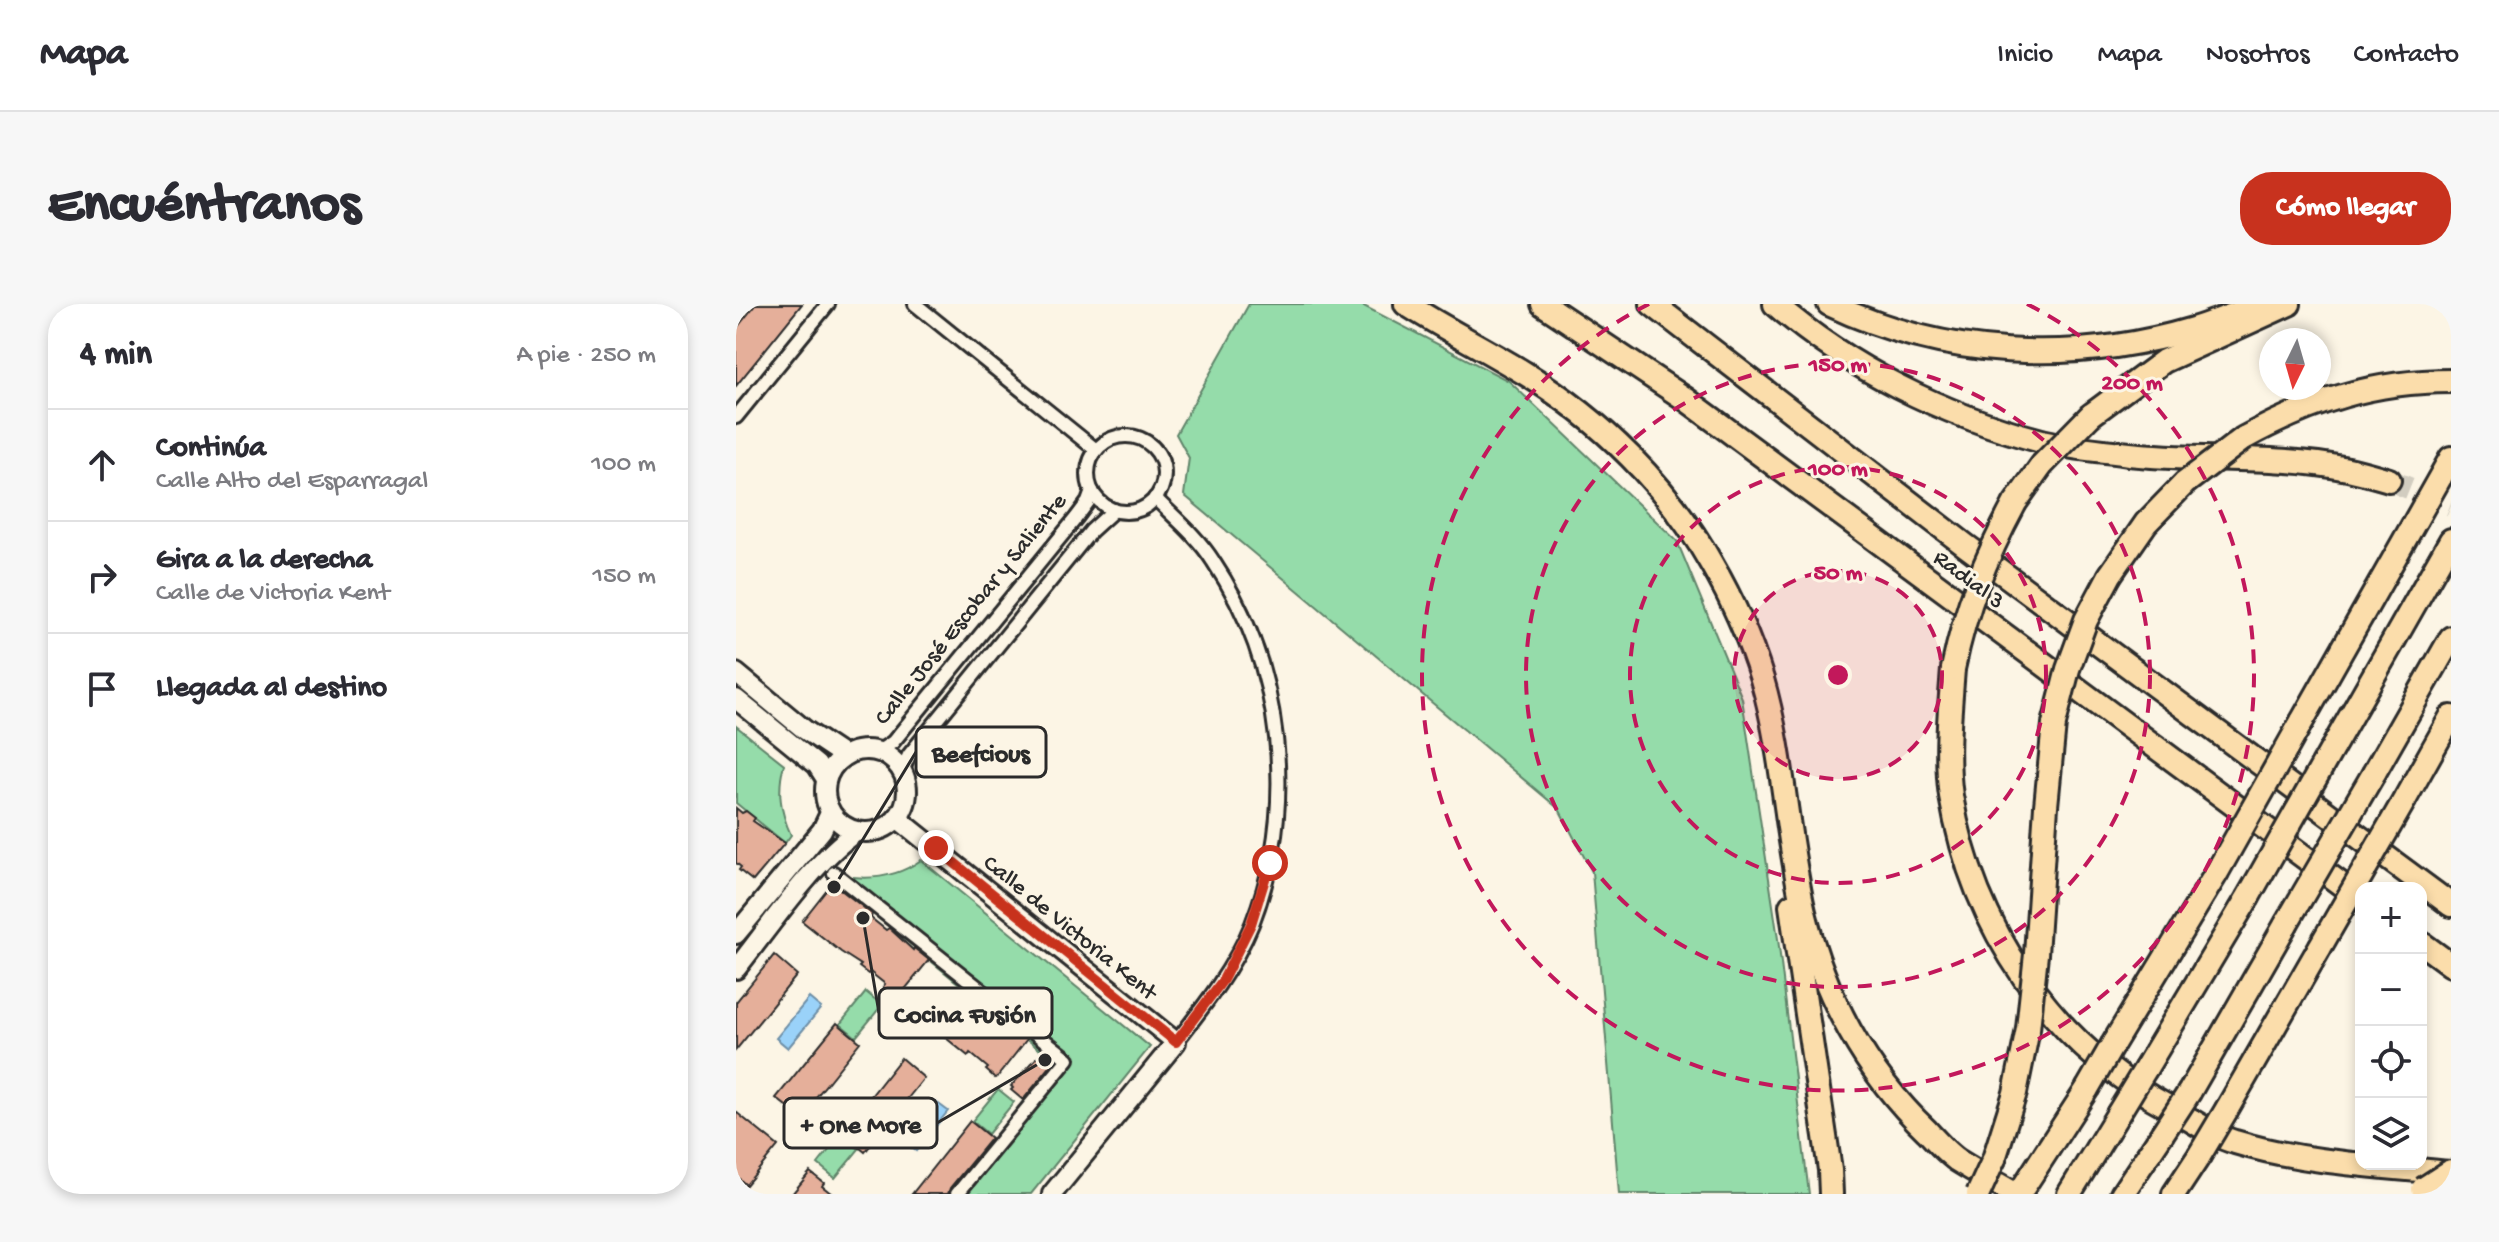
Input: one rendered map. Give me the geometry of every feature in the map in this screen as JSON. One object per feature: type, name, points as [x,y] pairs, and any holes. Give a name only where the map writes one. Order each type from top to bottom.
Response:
[{"type":"highway","points":[[1406,304],[1529,376],[1599,427],[1675,507],[1711,562],[1762,678],[1804,911],[1827,986],[1868,1064],[1904,1109],[1955,1159],[2021,1188],[2087,1089],[2216,874],[2451,458]]},
{"type":"highway","name":"Radial 3","points":[[1543,304],[1687,400],[2355,895]]},
{"type":"highway","name":"Radial 3","points":[[1652,304],[1965,545],[2451,905]]},
{"type":"highway","points":[[1775,304],[1839,352],[1896,384],[1984,423],[2041,441],[2131,454],[2346,468],[2389,480]]},
{"type":"highway","points":[[1829,304],[1892,330],[1956,345],[2003,351],[2086,351],[2123,346],[2193,329],[2262,304]]},
{"type":"highway","points":[[2289,304],[2164,361],[2091,415],[2042,465],[2015,503],[1976,583],[1962,624],[1953,669],[1949,741],[1951,794],[1964,852],[1984,910],[2012,959],[2046,1007],[2088,1051],[2137,1090],[2231,1141],[2282,1154],[2344,1163],[2451,1172]]},
{"type":"highway","points":[[1978,1194],[1994,1159],[2015,1093],[2028,1029],[2054,724],[2068,669],[2086,620],[2110,575],[2146,523],[2185,483],[2244,438],[2286,415],[2336,396],[2415,381],[2451,381]]},
{"type":"highway","points":[[2069,1194],[2247,899],[2451,540]]},
{"type":"highway","points":[[2122,1194],[2190,1091],[2451,638]]},
{"type":"highway","points":[[2174,1194],[2227,1109],[2451,717]]},
{"type":"highway","points":[[1773,726],[1776,808],[1831,1194]]},
{"type":"highway","points":[[2427,947],[2451,965]]},
{"type":"highway","points":[[2418,1192],[2451,1172]]},
{"type":"main road","points":[[736,673],[805,730],[844,756]]},
{"type":"main road","points":[[736,699],[817,765],[826,779]]},
{"type":"main road","points":[[861,750],[878,752],[896,763],[902,771],[907,787],[905,804],[897,818],[879,831],[856,832],[846,828],[830,813],[825,796],[826,779],[836,762],[844,756],[861,750]]},
{"type":"main road","points":[[736,934],[822,830],[830,813]]},
{"type":"main road","name":"Calle de Victoria Kent","points":[[897,818],[1176,1042]]},
{"type":"main road","points":[[736,969],[820,863],[856,832]]},
{"type":"main road","points":[[1052,1194],[1176,1042]]},
{"type":"street","points":[[736,417],[828,304]]},
{"type":"street","points":[[915,304],[1096,450]]},
{"type":"street","points":[[1125,436],[1150,444],[1159,455],[1163,467],[1162,487],[1155,498],[1137,510],[1114,510],[1105,506],[1092,491],[1088,469],[1096,450],[1112,438],[1125,436]]},
{"type":"street","name":"Calle José Escobar y Saliente","points":[[878,752],[893,742],[1057,542],[1088,502],[1092,491]]},
{"type":"street","points":[[1155,498],[1212,560],[1242,613],[1264,672],[1277,750],[1278,806],[1270,863],[1251,924],[1223,980],[1176,1042]]},
{"type":"street","name":"Calle José Escobar y Saliente","points":[[902,771],[909,755],[1091,531],[1114,510]]},
{"type":"street","points":[[834,873],[1068,1059],[957,1194]]},
{"type":"green space","points":[[1249,304],[1360,304],[1509,381],[1677,541],[1742,698],[1778,939],[1809,1194],[1619,1194],[1592,872],[1559,809],[1184,495],[1189,458],[1176,434]]},
{"type":"green space","points":[[736,726],[784,764],[781,800],[791,835],[785,843],[736,803]]},
{"type":"green space","points":[[921,860],[1150,1047],[1031,1194],[950,1194],[1056,1063],[834,882],[839,875],[872,878],[892,874]]},
{"type":"green space","points":[[866,992],[882,1005],[856,1037],[840,1024]]},
{"type":"green space","points":[[998,1089],[1014,1102],[988,1134],[972,1121]]},
{"type":"green space","points":[[841,1135],[859,1149],[835,1178],[818,1164]]},
{"type":"water","points":[[809,998],[821,1008],[788,1048],[776,1038]]},
{"type":"water","points":[[936,1102],[948,1111],[916,1151],[904,1142]]},
{"type":"building","points":[[756,304],[802,304],[736,386],[736,329]]},
{"type":"building","points":[[736,808],[742,813],[746,811],[755,818],[753,821],[785,843],[753,881],[739,870],[741,867],[736,863]]},
{"type":"building","points":[[832,883],[872,914],[871,918],[886,930],[889,928],[929,960],[898,998],[883,987],[885,984],[802,921]]},
{"type":"building","points":[[774,955],[797,975],[736,1050],[736,1002]]},
{"type":"building","points":[[961,986],[1000,1017],[999,1022],[1013,1034],[1017,1031],[1027,1039],[995,1078],[970,1053],[968,1056],[929,1024]]},
{"type":"building","points":[[837,1023],[860,1042],[800,1117],[776,1098]]},
{"type":"building","points":[[1042,1052],[1054,1062],[1023,1100],[1011,1090],[1011,1086]]},
{"type":"building","points":[[901,1058],[924,1078],[865,1152],[842,1133]]},
{"type":"building","points":[[736,1112],[778,1146],[746,1185],[736,1176]]},
{"type":"building","points":[[970,1121],[991,1138],[948,1194],[912,1194]]},
{"type":"building","points":[[810,1172],[824,1183],[822,1186],[832,1194],[792,1194]]},
{"type":"tunnel","points":[[2389,480],[2451,505]]},
{"type":"place","name":"Beefcious","points":[[834,887]]},
{"type":"place","name":"Cocina Fusión","points":[[863,918]]},
{"type":"place","name":"+ One More","points":[[1045,1060]]},
{"type":"route","points":[[936,848],[1176,1042],[1223,980],[1251,924],[1270,863]]}]
